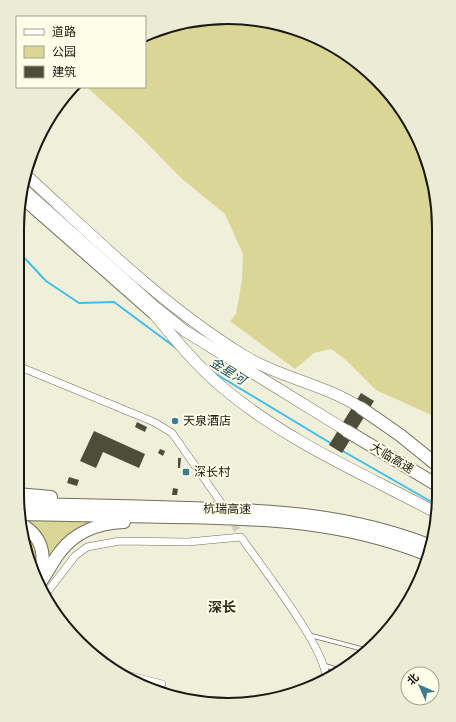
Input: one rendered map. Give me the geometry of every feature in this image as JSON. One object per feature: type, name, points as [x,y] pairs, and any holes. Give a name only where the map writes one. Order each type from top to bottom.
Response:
[{"type":"highway","points":[[30,179],[155,291],[196,323],[268,369],[338,394],[361,408]]},
{"type":"highway","points":[[27,193],[185,332],[347,431]]},
{"type":"highway","points":[[129,284],[137,275]]},
{"type":"highway","points":[[129,284],[202,369],[237,399],[274,426],[336,462],[432,510]]},
{"type":"highway","name":"大临高速","points":[[361,408],[400,435],[432,460]]},
{"type":"highway","name":"大临高速","points":[[347,431],[432,482]]},
{"type":"highway","points":[[24,495],[146,507]]},
{"type":"highway","name":"杭瑞高速","points":[[24,504],[260,510],[311,514],[376,528],[426,544]]},
{"type":"highway","name":"杭瑞高速","points":[[25,514],[259,519],[310,524],[369,535],[423,553]]},
{"type":"highway","points":[[43,579],[66,545],[84,532],[111,523],[180,517]]},
{"type":"highway","points":[[27,529],[33,533],[42,548],[42,566],[40,571]]},
{"type":"street","points":[[26,203],[123,291],[159,320]]},
{"type":"street","points":[[24,368],[154,422],[172,433],[222,504]]},
{"type":"street","points":[[237,530],[309,635],[323,664],[325,673]]},
{"type":"street","points":[[48,591],[75,556],[87,547],[120,541],[188,542],[241,536]]},
{"type":"street","points":[[143,679],[162,684]]},
{"type":"lane","points":[[309,635],[361,649]]},
{"type":"lane","points":[[323,664],[334,668]]},
{"type":"green space","points":[[215,24],[241,24],[281,31],[294,35],[330,51],[363,75],[381,93],[405,126],[421,162],[428,188],[432,215],[432,415],[376,390],[346,360],[331,349],[314,353],[295,369],[230,321],[236,314],[242,280],[243,254],[225,214],[181,178],[140,136],[88,88],[146,88],[146,42],[175,31]]},
{"type":"green space","points":[[26,520],[97,521],[47,565],[28,531]]},
{"type":"green space","points":[[28,534],[33,540],[37,550],[37,564]]},
{"type":"building","points":[[361,393],[374,401],[342,453],[329,445]]},
{"type":"building","points":[[137,422],[147,427],[145,432],[135,427]]},
{"type":"building","points":[[94,431],[145,454],[139,468],[103,452],[96,468],[80,461]]},
{"type":"building","points":[[160,449],[165,451],[163,456],[158,453]]},
{"type":"building","points":[[178,458],[181,458],[180,468],[178,468]]},
{"type":"building","points":[[69,477],[79,480],[77,486],[67,483]]},
{"type":"building","points":[[173,488],[178,489],[177,495],[172,495]]},
{"type":"waterway","name":"金星河","points":[[24,257],[46,281],[79,303],[114,302],[176,348]]},
{"type":"waterway","name":"金星河","points":[[216,374],[332,444]]},
{"type":"waterway","name":"金星河","points":[[341,450],[432,502]]},
{"type":"tunnel","points":[[229,516],[237,530]]},
{"type":"place","name":"天泉酒店","points":[[175,421]]},
{"type":"place","name":"深长村","points":[[186,472]]},
{"type":"district","name":"深长","points":[[222,607]]}]
